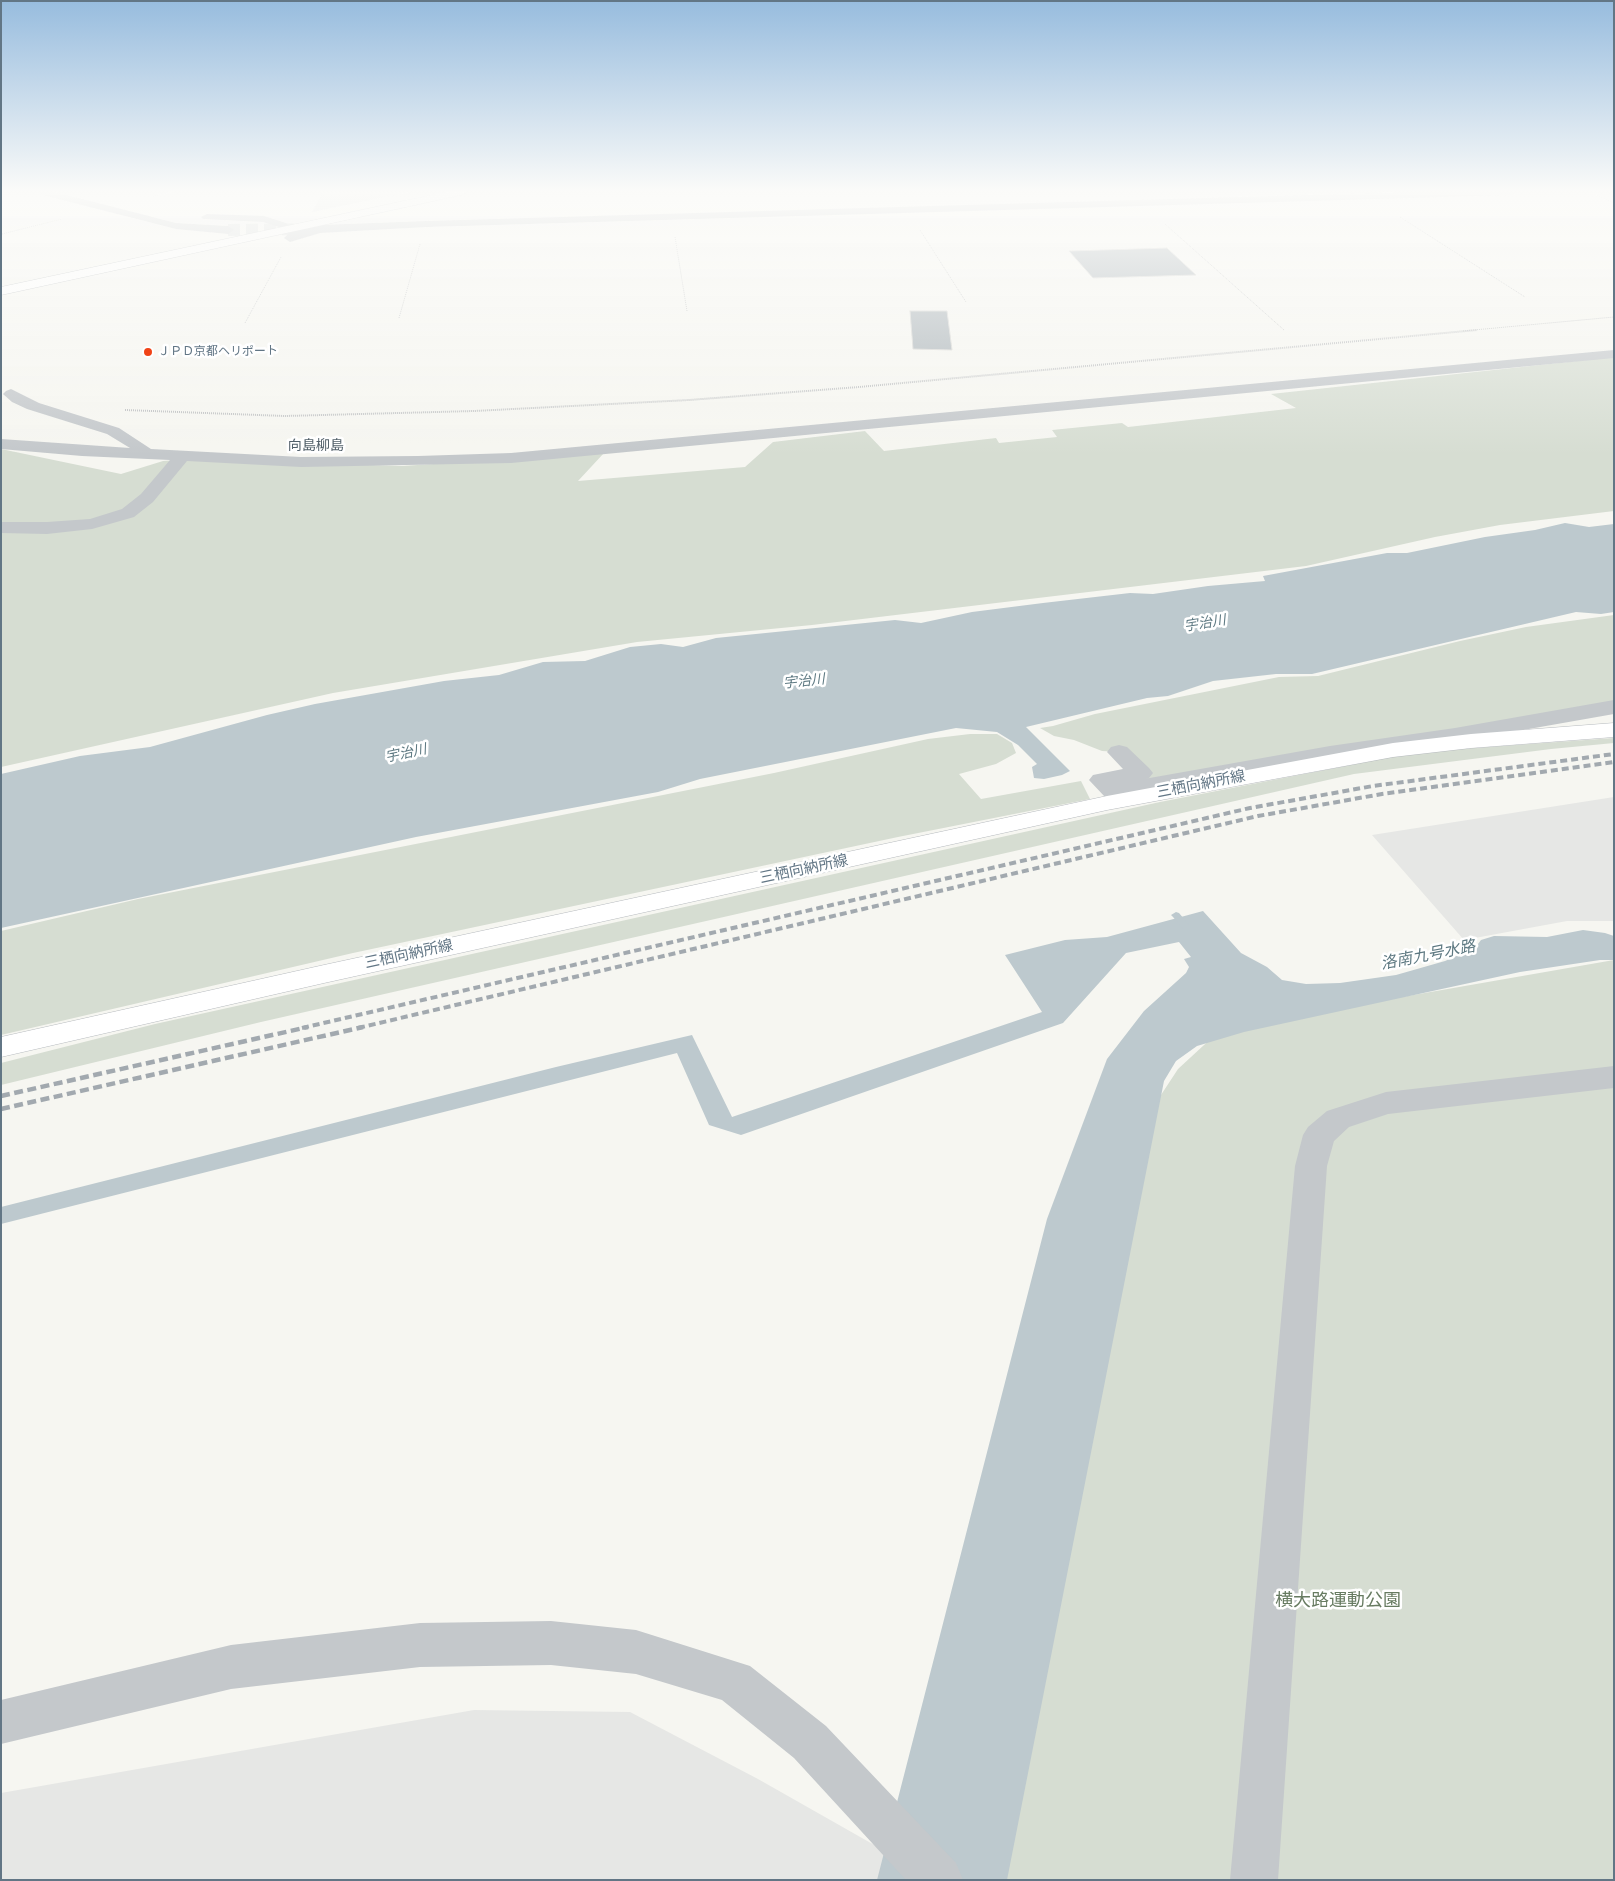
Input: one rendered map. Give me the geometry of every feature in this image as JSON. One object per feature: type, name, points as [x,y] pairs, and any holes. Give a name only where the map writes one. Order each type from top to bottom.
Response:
[{"type":"main road","points":[[1,285],[25,280]]},
{"type":"main road","points":[[1,292],[57,280]]},
{"type":"main road","name":"三栖向納所線","points":[[1,1046],[1107,803],[1393,750],[1481,740],[1614,730]]},
{"type":"street","points":[[1,444],[82,452],[183,455],[301,462],[511,458],[1614,354]]},
{"type":"street","points":[[11,394],[17,399],[33,406],[113,431],[135,444],[147,454]]},
{"type":"street","points":[[1,527],[47,528],[92,524],[128,513],[147,498],[183,455]]},
{"type":"street","points":[[1119,752],[1141,773],[1101,780],[1114,792],[1330,753],[1455,735],[1614,707]]},
{"type":"street","points":[[1254,1880],[1311,1166],[1319,1135],[1338,1119],[1386,1103],[1614,1077]]},
{"type":"street","points":[[1,1722],[231,1667],[420,1645],[551,1643],[636,1652],[734,1682],[810,1742],[939,1880]]},
{"type":"path","points":[[245,323],[268,280]]},
{"type":"path","points":[[399,318],[410,280]]},
{"type":"path","points":[[682,280],[687,311]]},
{"type":"path","points":[[952,280],[966,302]]},
{"type":"path","points":[[1228,280],[1284,330]]},
{"type":"path","points":[[1498,280],[1526,298]]},
{"type":"path","points":[[121,410],[285,416],[474,411],[689,400],[859,387],[1614,317]]},
{"type":"shaded area","points":[[1614,797],[1614,921],[1567,921],[1464,940],[1372,835]]},
{"type":"shaded area","points":[[474,1710],[630,1712],[758,1779],[936,1880],[1,1880],[1,1793]]},
{"type":"green space","points":[[1614,357],[1614,511],[1500,525],[1435,537],[1306,566],[812,625],[637,642],[333,693],[1,767],[1,449],[121,474],[163,461],[193,459],[402,466],[604,453],[578,481],[745,467],[773,442],[865,431],[884,451],[996,438],[999,443],[1057,437],[1052,430],[1122,423],[1128,427],[1296,408],[1271,394]]},
{"type":"green space","points":[[1614,615],[1614,707],[1114,792],[1140,773],[1119,752],[1102,751],[1074,740],[1054,736],[1040,728],[1095,714],[1279,677],[1318,676],[1460,641],[1526,627]]},
{"type":"green space","points":[[970,734],[997,734],[1012,743],[1016,753],[996,764],[959,774],[981,799],[1081,781],[1090,799],[898,837],[353,953],[1,1035],[1,931],[138,899],[774,773],[928,739]]},
{"type":"green space","points":[[1614,738],[1614,743],[1551,749],[1354,774],[261,1022],[1,1085],[1,1063],[155,1024],[1160,802],[1417,752]]},
{"type":"green space","name":"横大路運動公園","points":[[1614,960],[1614,1880],[1002,1880],[1159,1098],[1178,1069],[1217,1033],[1264,1021]]},
{"type":"water","name":"宇治川","points":[[1565,523],[1589,527],[1614,524],[1614,612],[1601,614],[1576,612],[1312,674],[1276,674],[1213,681],[1168,696],[1147,698],[1026,727],[1070,771],[1062,775],[1044,779],[1034,778],[1032,767],[1037,764],[1018,745],[997,732],[956,728],[700,779],[658,792],[416,837],[1,928],[1,774],[80,756],[150,747],[315,704],[444,681],[499,675],[543,662],[585,661],[630,647],[661,644],[683,647],[716,638],[895,620],[921,623],[972,612],[1043,603],[1130,593],[1153,594],[1208,586],[1265,581],[1263,576],[1387,553],[1407,553]]},
{"type":"water","points":[[1203,911],[1241,953],[1267,967],[1282,980],[1306,984],[1340,983],[1396,975],[1445,961],[1475,948],[1481,940],[1494,936],[1547,937],[1583,930],[1605,933],[1614,936],[1614,960],[1600,960],[1520,972],[1244,1032],[1197,1046],[1176,1061],[1164,1081],[1007,1880],[877,1880],[1047,1219],[1107,1059],[1144,1011],[1186,973],[1189,967],[1184,959],[1191,957],[1179,942],[1126,953],[1063,1023],[741,1135],[709,1125],[677,1053],[1,1224],[1,1207],[556,1067],[692,1035],[732,1117],[1042,1012],[1005,955],[1065,940],[1107,937]]},
{"type":"building","points":[[910,311],[947,311],[952,350],[913,349]]},
{"type":"waterway","points":[[1176,915],[1187,928]]},
{"type":"railway","points":[[302,1028],[1250,808],[1373,786],[1614,754]]},
{"type":"railway","points":[[358,1028],[1258,816],[1382,794],[1614,762]]},
{"type":"railway","points":[[1,1096],[308,1027]]},
{"type":"railway","points":[[1,1109],[363,1027]]},
{"type":"place","name":"ＪＰＤ京都ヘリポート","points":[[148,352]]},
{"type":"district","name":"向島柳島","points":[[316,446]]},
{"type":"water label","name":"洛南九号水路","points":[[1428,956]]}]
